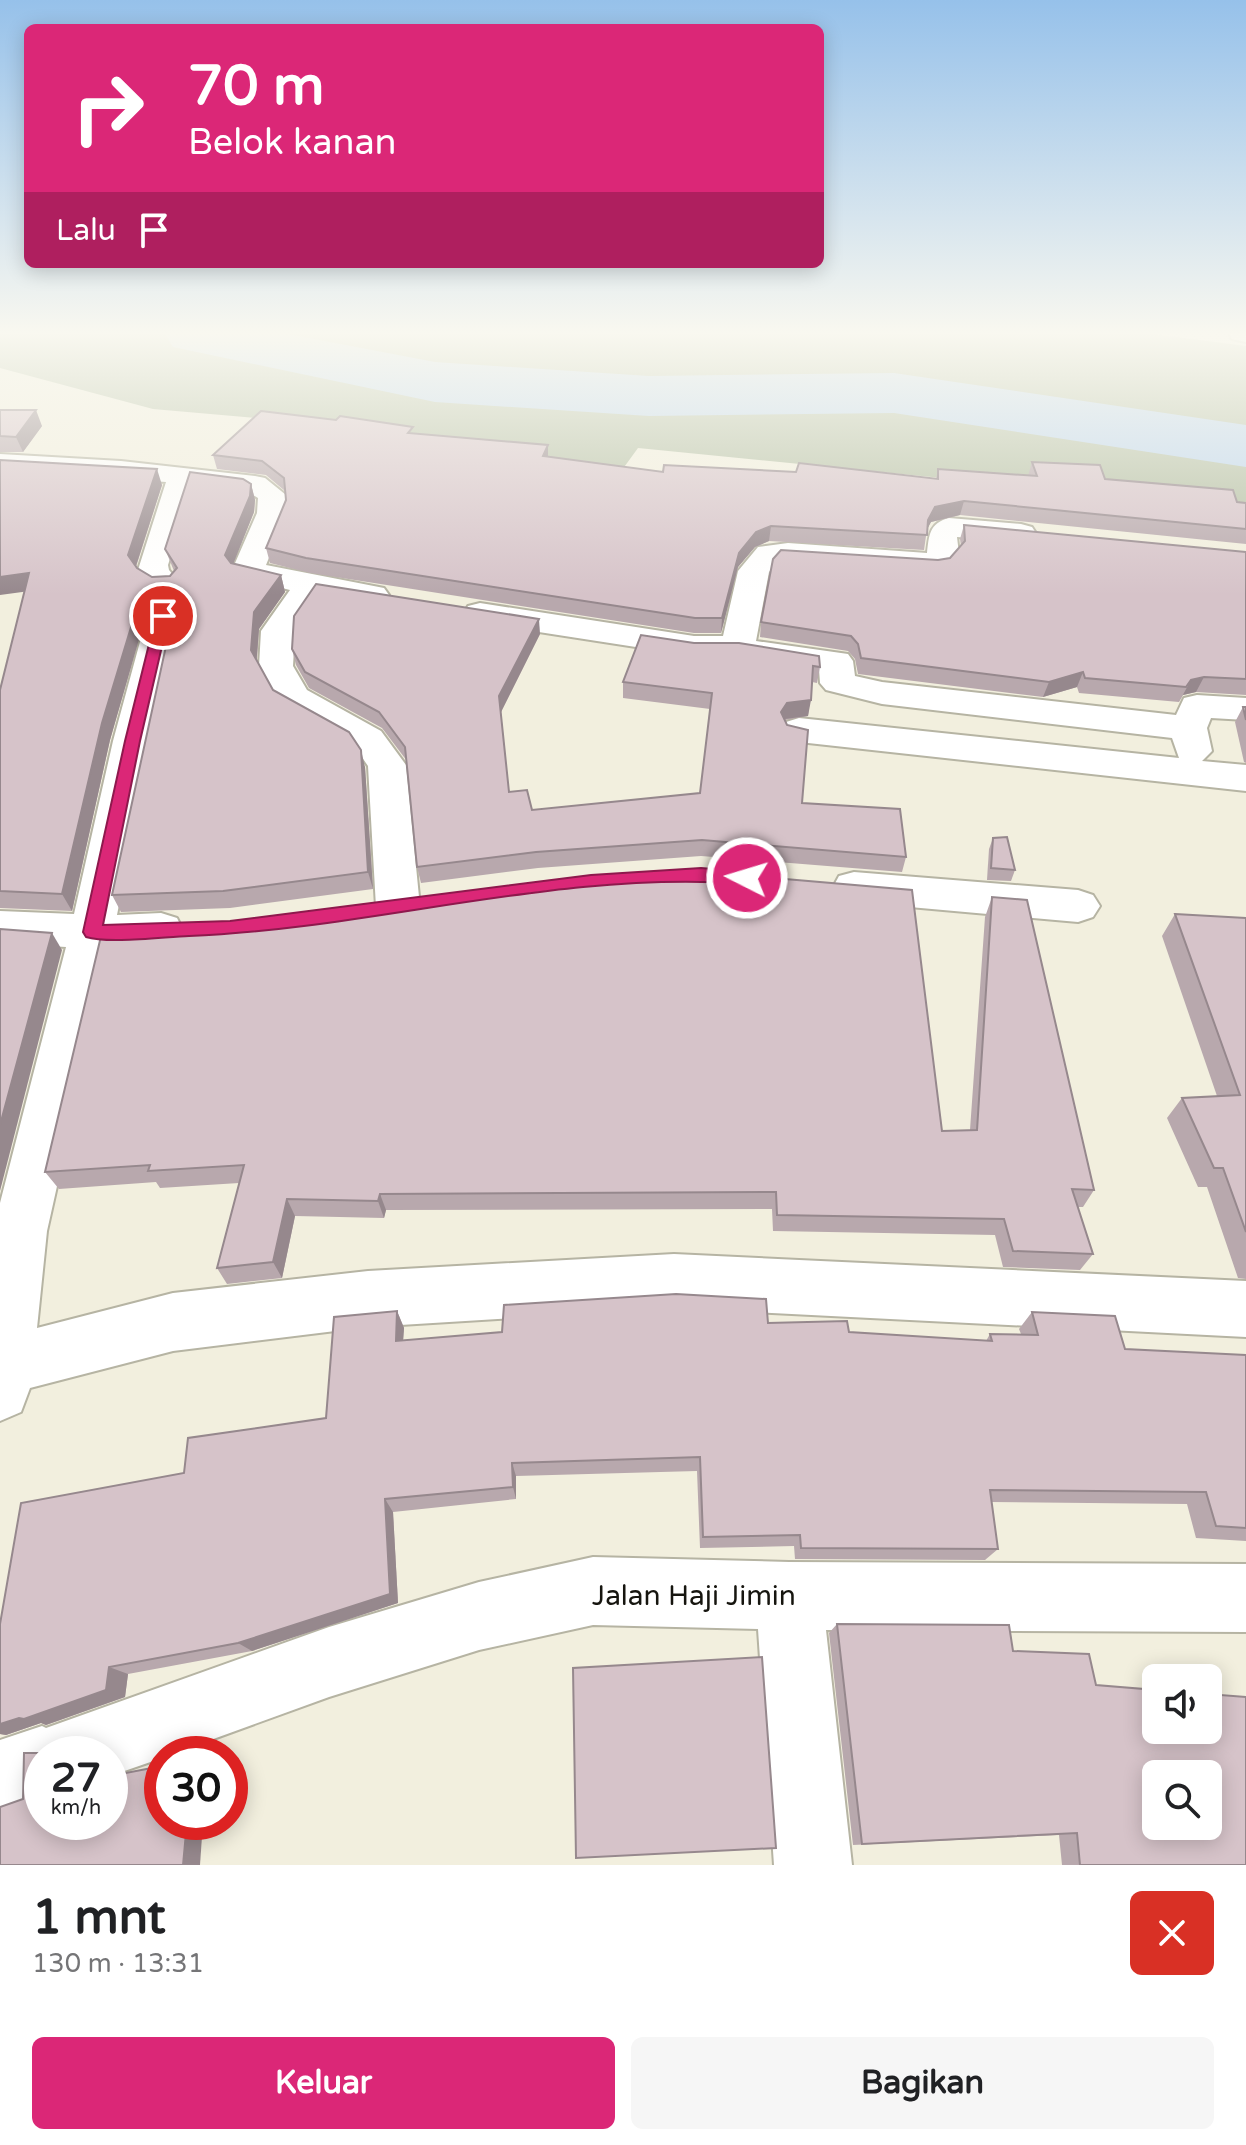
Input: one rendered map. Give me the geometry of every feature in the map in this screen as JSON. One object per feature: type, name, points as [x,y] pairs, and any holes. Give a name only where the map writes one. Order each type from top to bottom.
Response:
[{"type":"street","points":[[0,462],[182,475],[255,484],[272,495],[272,513],[248,570],[309,585],[399,599]]},
{"type":"street","points":[[182,475],[153,565],[163,599],[92,932],[10,1232],[1,1379],[173,1322],[368,1299],[674,1281],[1246,1309]]},
{"type":"street","points":[[738,646],[754,571],[769,553],[935,563],[944,554],[942,536],[949,527],[1057,537]]},
{"type":"street","points":[[309,585],[278,631],[276,666],[293,697],[368,739],[387,765],[414,904],[355,913]]},
{"type":"street","points":[[456,608],[678,644],[738,646],[836,661],[838,683],[882,693],[1189,728]]},
{"type":"street","points":[[1197,773],[1189,728],[1197,706],[1246,709]]},
{"type":"street","points":[[799,730],[1246,778]]},
{"type":"street","points":[[816,884],[1078,906]]},
{"type":"street","points":[[0,927],[92,932],[200,928]]},
{"type":"street","name":"Jalan Haji Jimin","points":[[121,1736],[329,1662],[479,1616],[593,1591],[789,1596],[1246,1598]]},
{"type":"street","points":[[789,1596],[813,1865]]},
{"type":"street","points":[[0,1777],[24,1769]]},
{"type":"green space","points":[[291,421],[1246,421],[1246,508],[638,448],[614,481],[382,429]]},
{"type":"building","points":[[0,421],[28,421],[16,437],[0,436]]},
{"type":"building","points":[[250,421],[373,421],[413,427],[408,433],[548,445],[543,456],[663,472],[664,465],[796,472],[799,463],[938,479],[938,469],[1037,476],[1032,462],[1100,465],[1105,479],[1233,490],[1237,502],[1246,503],[1246,529],[964,501],[935,507],[928,520],[927,535],[771,526],[756,532],[739,553],[722,618],[695,618],[306,558],[266,548],[286,500],[284,478],[262,461],[213,455]]},
{"type":"building","points":[[0,460],[157,469],[128,555],[137,568],[152,577],[170,576],[177,568],[165,549],[190,472],[243,479],[251,484],[250,496],[225,555],[231,563],[281,575],[254,612],[251,650],[273,690],[349,732],[361,750],[368,872],[223,891],[112,895],[176,600],[170,589],[156,586],[142,591],[102,723],[62,894],[0,891],[0,690],[29,573],[0,577]]},
{"type":"building","points":[[964,525],[1246,552],[1246,679],[1204,677],[1191,680],[1186,687],[1085,678],[1083,672],[1049,682],[861,658],[858,644],[851,636],[761,622],[773,559],[781,550],[938,560],[950,558],[965,541]]},
{"type":"building","points":[[316,584],[539,619],[499,696],[509,792],[527,790],[532,810],[700,793],[712,693],[623,682],[641,635],[694,643],[739,643],[819,656],[820,667],[813,666],[811,700],[787,703],[781,712],[787,725],[808,730],[802,803],[900,809],[906,857],[702,840],[536,852],[417,867],[405,747],[379,712],[305,672],[292,649],[294,616]]},
{"type":"building","points":[[1007,837],[1015,870],[991,868],[993,838]]},
{"type":"building","points":[[703,872],[912,890],[942,1131],[977,1130],[992,897],[1027,900],[1094,1190],[1072,1189],[1093,1254],[1013,1251],[1004,1219],[777,1215],[776,1192],[380,1194],[378,1201],[287,1199],[273,1262],[217,1268],[244,1165],[148,1171],[150,1165],[45,1172],[102,932],[222,927],[537,884]]},
{"type":"building","points":[[1175,914],[1246,918],[1246,1232],[1223,1168],[1214,1168],[1182,1098],[1240,1095]]},
{"type":"building","points":[[0,929],[52,933],[0,1125]]},
{"type":"building","points":[[676,1294],[766,1299],[768,1323],[847,1321],[849,1332],[992,1341],[990,1334],[1038,1335],[1032,1312],[1115,1316],[1125,1349],[1246,1355],[1246,1528],[1216,1526],[1206,1492],[990,1490],[998,1549],[801,1548],[800,1535],[703,1537],[700,1457],[512,1463],[513,1487],[385,1499],[390,1594],[238,1643],[109,1667],[106,1690],[24,1719],[0,1724],[0,1624],[21,1503],[184,1473],[188,1438],[326,1418],[334,1317],[397,1311],[396,1341],[502,1332],[504,1305]]},
{"type":"building","points":[[837,1624],[1009,1625],[1013,1651],[1089,1654],[1096,1685],[1142,1689],[1142,1744],[1222,1744],[1222,1695],[1246,1697],[1246,1865],[1080,1865],[1077,1833],[862,1844]]},
{"type":"building","points":[[762,1657],[776,1848],[576,1858],[573,1668]]},
{"type":"building","points":[[24,1753],[24,1840],[128,1840],[128,1773],[144,1769],[144,1840],[185,1840],[183,1865],[0,1865],[0,1807],[23,1799]]},
{"type":"waterway","points":[[1080,421],[1246,446]]},
{"type":"route","points":[[163,616],[132,741],[92,932],[230,927],[591,881],[701,874],[747,878]]}]
